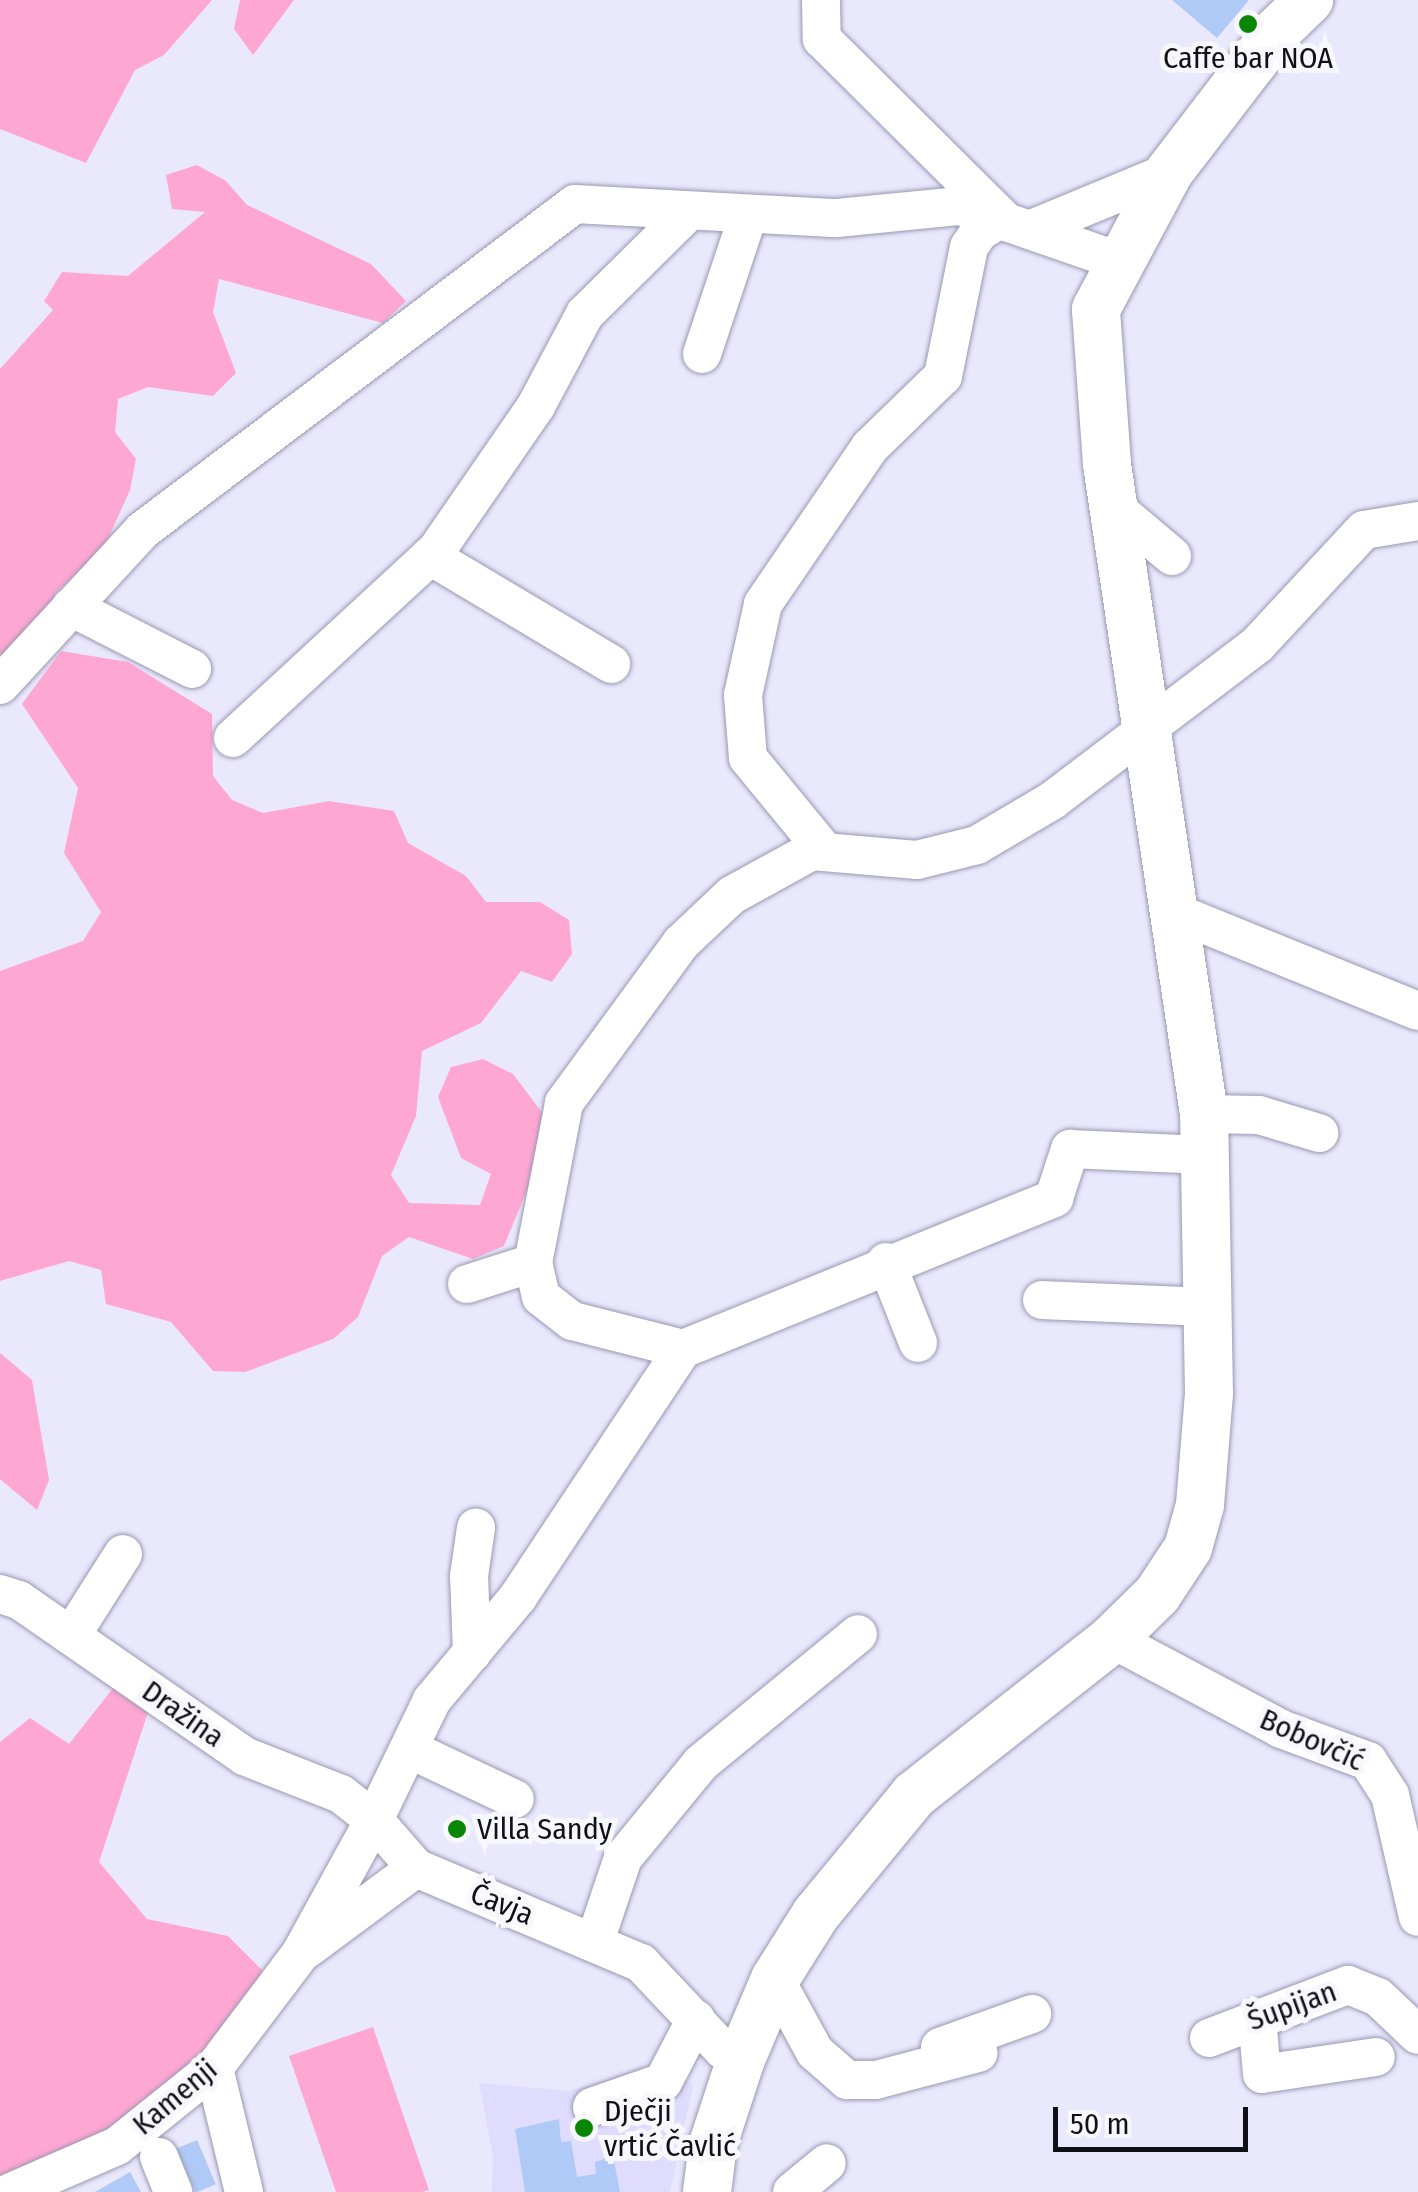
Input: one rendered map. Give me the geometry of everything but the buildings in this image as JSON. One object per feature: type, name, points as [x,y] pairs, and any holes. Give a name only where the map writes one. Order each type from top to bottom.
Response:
[{"type":"main road","points":[[707,2192],[714,2144],[740,2059],[776,1980],[816,1914],[914,1795],[1112,1639],[1157,1595],[1188,1548],[1206,1448],[1204,1135],[1114,507],[1096,309],[1169,172],[1309,0]]},
{"type":"street","points":[[821,0],[822,39],[1018,223]]},
{"type":"street","points":[[822,848],[748,758],[743,696],[764,604],[870,447],[944,376],[968,247],[980,230],[1018,223],[1169,172]]},
{"type":"street","points":[[0,684],[143,530],[575,204],[685,214],[837,218],[960,206],[1122,262]]},
{"type":"street","points":[[232,738],[430,556],[536,406],[585,314],[685,214]]},
{"type":"street","points":[[702,354],[748,216]]},
{"type":"street","points":[[1114,507],[1172,556]]},
{"type":"street","points":[[683,1349],[572,1321],[541,1297],[533,1262],[564,1104],[681,943],[732,895],[822,848],[917,860],[977,845],[1053,800],[1257,645],[1364,530],[1418,520]]},
{"type":"street","points":[[430,556],[610,664]]},
{"type":"street","points":[[71,608],[192,669]]},
{"type":"street","points":[[1174,912],[1418,1011]]},
{"type":"street","points":[[374,1820],[432,1700],[518,1597],[683,1349],[886,1262],[1054,1198],[1070,1150],[1204,1135],[1259,1115],[1319,1132]]},
{"type":"street","points":[[467,1284],[533,1262]]},
{"type":"street","points":[[886,1262],[918,1343]]},
{"type":"street","points":[[1042,1300],[1207,1308]]},
{"type":"street","points":[[472,1653],[469,1576],[476,1528]]},
{"type":"street","points":[[71,1636],[123,1554]]},
{"type":"street","name":"Dražina","points":[[0,1594],[71,1636],[244,1756],[340,1794],[374,1820]]},
{"type":"street","points":[[594,1941],[623,1858],[701,1763],[858,1634]]},
{"type":"street","name":"Bobovčić","points":[[1112,1639],[1281,1729],[1368,1760],[1390,1796],[1418,1917]]},
{"type":"street","points":[[409,1749],[516,1798]]},
{"type":"street","name":"Čavja","points":[[374,1820],[416,1868],[641,1963],[740,2059]]},
{"type":"street","name":"Kamenji","points":[[12,2192],[118,2146],[214,2068],[301,1953],[374,1820]]},
{"type":"street","name":"Kamenji","points":[[301,1953],[416,1868]]},
{"type":"street","points":[[776,1980],[815,2052],[854,2080],[978,2054]]},
{"type":"street","name":"Šupijan","points":[[1209,2038],[1332,1987],[1360,1985],[1418,2036]]},
{"type":"street","points":[[854,2080],[863,2066],[938,2048],[1032,2014]]},
{"type":"street","points":[[1258,2018],[1262,2074],[1376,2058]]},
{"type":"street","points":[[592,2107],[663,2082],[696,2019]]},
{"type":"street","points":[[214,2068],[244,2192]]},
{"type":"street","points":[[159,2157],[173,2192]]},
{"type":"street","points":[[792,2192],[827,2163]]},
{"type":"shaded area","points":[[0,0],[212,0],[164,55],[135,70],[86,163],[0,129]]},
{"type":"shaded area","points":[[240,0],[294,0],[253,55],[234,29]]},
{"type":"shaded area","points":[[197,165],[226,181],[247,205],[371,264],[406,301],[383,323],[219,279],[213,312],[236,373],[213,396],[148,387],[118,399],[115,432],[136,459],[130,490],[103,550],[56,592],[13,687],[0,695],[0,369],[53,310],[44,301],[62,272],[128,276],[205,212],[172,209],[166,175]]},
{"type":"shaded area","points":[[61,651],[128,662],[212,714],[213,776],[232,800],[263,813],[329,801],[394,811],[408,843],[466,876],[486,902],[540,902],[569,920],[572,954],[552,982],[521,971],[481,1023],[422,1051],[416,1116],[391,1175],[409,1203],[480,1205],[491,1174],[461,1158],[438,1097],[451,1067],[483,1059],[513,1074],[553,1127],[504,1246],[473,1259],[409,1237],[382,1256],[358,1317],[333,1339],[245,1372],[213,1371],[171,1322],[106,1304],[101,1270],[69,1261],[0,1281],[0,971],[83,941],[101,912],[64,853],[78,788],[22,704]]},
{"type":"shaded area","points":[[0,1353],[32,1380],[49,1480],[37,1510],[0,1479]]},
{"type":"shaded area","points":[[114,1687],[149,1709],[99,1862],[147,1919],[228,1936],[272,1980],[203,2064],[104,2144],[0,2179],[0,1742],[30,1718],[69,1744]]},
{"type":"shaded area","points":[[373,2027],[429,2190],[336,2192],[289,2056]]},
{"type":"shaded area","name":"Dječji vrtić Čavlić","points":[[662,2062],[693,2086],[670,2192],[492,2192],[493,2156],[479,2083],[569,2091]]},
{"type":"place","name":"Caffe bar NOA","points":[[1248,24]]},
{"type":"place","name":"Villa Sandy","points":[[457,1829]]},
{"type":"place","name":"Dječji vrtić Čavlić","points":[[584,2128]]}]
